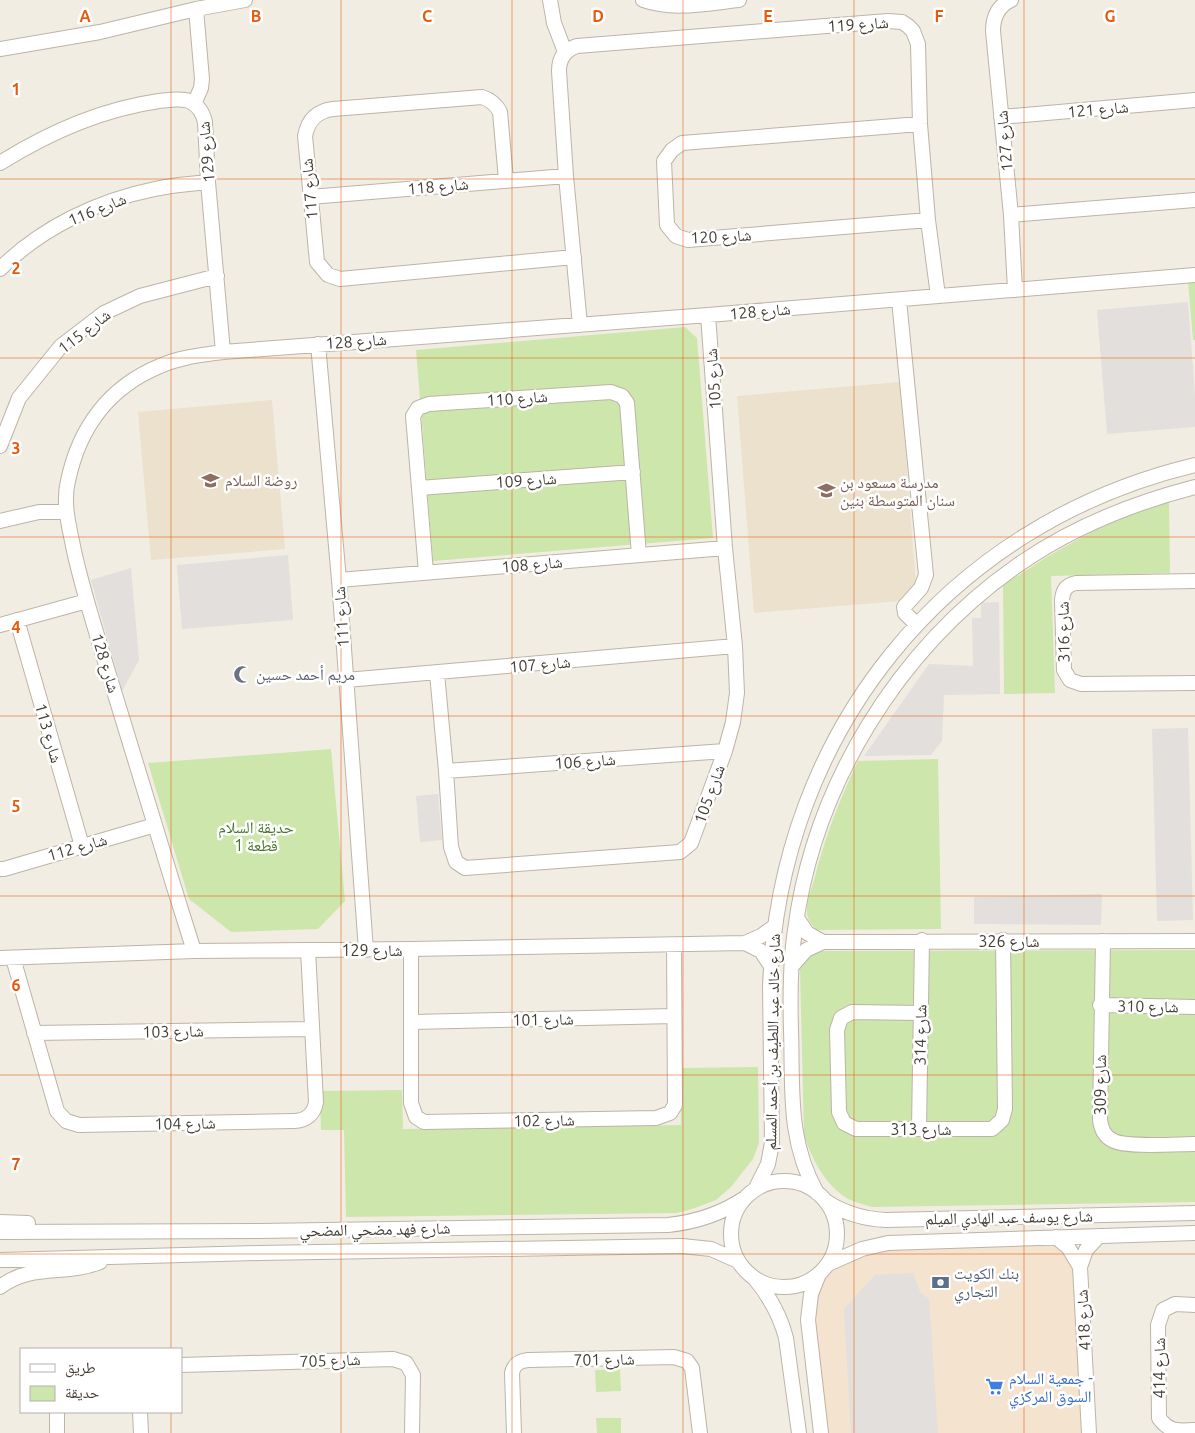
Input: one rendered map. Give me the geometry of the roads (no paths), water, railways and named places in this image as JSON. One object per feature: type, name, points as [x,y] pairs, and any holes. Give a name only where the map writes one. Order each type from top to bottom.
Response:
[{"type":"street","points":[[0,49],[100,32],[196,9],[245,0]]},
{"type":"street","points":[[550,0],[554,23],[565,52],[559,64],[566,176],[580,325]]},
{"type":"street","points":[[643,0],[679,6],[739,0]]},
{"type":"street","name":"شارع 127","points":[[1011,0],[1000,7],[995,14],[993,22],[1011,215],[1014,290]]},
{"type":"street","points":[[194,104],[201,88],[202,80],[196,9]]},
{"type":"street","name":"شارع 119","points":[[565,52],[577,46],[895,21],[908,26],[917,37],[920,124],[928,220],[938,296]]},
{"type":"street","name":"شارع 117","points":[[506,180],[500,112],[494,104],[482,97],[333,108],[321,112],[315,116],[306,131],[305,142],[317,262],[323,271],[334,278],[352,278],[574,257]]},
{"type":"street","name":"شارع 129","points":[[0,163],[59,131],[114,110],[146,103],[174,100],[188,101],[194,104],[203,115],[205,122],[208,182],[223,352]]},
{"type":"street","name":"شارع 121","points":[[1001,117],[1195,100]]},
{"type":"street","name":"شارع 120","points":[[920,124],[682,143],[672,150],[664,161],[667,225],[676,236],[688,240],[928,220]]},
{"type":"street","name":"شارع 118","points":[[310,196],[566,176]]},
{"type":"street","name":"شارع 116","points":[[0,269],[11,258],[55,227],[103,204],[155,188],[208,182]]},
{"type":"street","points":[[1011,215],[1195,200]]},
{"type":"street","name":"شارع 128","points":[[194,951],[87,601],[74,553],[66,512],[67,483],[83,436],[99,410],[130,380],[161,365],[189,357],[223,352],[899,300],[1195,275]]},
{"type":"street","name":"شارع 115","points":[[0,446],[19,398],[61,346],[104,313],[140,296],[217,276]]},
{"type":"street","points":[[899,300],[926,575],[921,588],[905,604],[904,609],[905,613],[917,625]]},
{"type":"street","name":"شارع 105","points":[[437,673],[451,847],[456,862],[465,868],[680,852],[690,843],[725,751],[733,722],[737,694],[735,646],[725,548],[708,315]]},
{"type":"street","name":"شارع 111","points":[[318,344],[339,580],[366,950]]},
{"type":"street","name":"شارع 110","points":[[426,572],[413,416],[418,408],[429,404],[611,392],[622,396],[627,403],[640,554]]},
{"type":"street","name":"شارع خالد عبد اللطيف بن أحمد المسلم","points":[[750,1194],[765,1173],[771,1154],[771,966],[782,886],[794,838],[810,793],[829,750],[844,723],[875,674],[902,641],[947,595],[984,564],[1032,531],[1092,499],[1151,476],[1195,464]]},
{"type":"street","name":"شارع 109","points":[[419,488],[633,472]]},
{"type":"street","name":"شارع خالد عبد اللطيف بن أحمد المسلم","points":[[822,1198],[804,1167],[795,1128],[791,995],[792,966],[797,918],[809,861],[827,808],[856,746],[886,697],[919,654],[964,608],[1017,566],[1038,552],[1107,516],[1156,498],[1195,487]]},
{"type":"street","points":[[1038,552],[1058,532],[1092,512],[1095,504],[1092,499]]},
{"type":"street","points":[[0,522],[39,512],[66,512]]},
{"type":"street","name":"شارع 108","points":[[339,580],[725,548]]},
{"type":"street","name":"شارع 316","points":[[1195,581],[1069,584],[1064,589],[1062,600],[1064,670],[1070,680],[1081,684],[1195,683]]},
{"type":"street","points":[[886,697],[881,692],[880,682],[947,595]]},
{"type":"street","points":[[0,625],[87,601]]},
{"type":"street","name":"شارع 113","points":[[17,620],[82,846]]},
{"type":"street","name":"شارع 107","points":[[346,680],[735,646]]},
{"type":"street","name":"شارع 106","points":[[446,771],[725,751]]},
{"type":"street","name":"شارع 112","points":[[0,869],[154,825]]},
{"type":"street","points":[[797,918],[807,933],[823,942]]},
{"type":"street","name":"شارع 129","points":[[6,958],[194,951],[411,950],[745,943],[775,926]]},
{"type":"street","name":"شارع 326","points":[[792,966],[806,950],[823,942],[922,940],[1195,941]]},
{"type":"street","name":"شارع 314","points":[[919,1129],[922,940]]},
{"type":"street","name":"شارع 313","points":[[920,1013],[852,1012],[841,1018],[837,1030],[839,1112],[844,1123],[856,1129],[992,1129],[1002,1120],[1005,1109],[1003,940]]},
{"type":"street","name":"شارع 309","points":[[1103,941],[1100,1005],[1100,1120],[1103,1132],[1112,1140],[1123,1144],[1195,1144]]},
{"type":"street","points":[[745,943],[761,951],[771,966]]},
{"type":"street","name":"شارع 102","points":[[411,950],[411,1103],[416,1117],[424,1122],[656,1118],[670,1114],[675,1106],[674,945]]},
{"type":"street","name":"شارع 104","points":[[6,958],[34,1033],[57,1111],[62,1118],[70,1123],[89,1125],[294,1121],[304,1119],[312,1112],[316,1102],[308,950]]},
{"type":"street","name":"شارع 310","points":[[1100,1005],[1195,1007]]},
{"type":"street","name":"شارع 101","points":[[412,1022],[674,1016]]},
{"type":"street","name":"شارع 103","points":[[34,1033],[312,1029]]},
{"type":"street","points":[[771,1090],[782,1094],[793,1090]]},
{"type":"street","points":[[799,1433],[786,1338],[782,1324],[770,1299],[738,1261],[733,1249],[731,1236],[732,1222],[737,1209],[750,1194],[767,1184],[787,1182],[806,1186],[822,1198],[833,1214],[836,1227],[837,1240],[834,1252],[811,1294],[808,1312],[808,1329],[821,1433]]},
{"type":"street","name":"شارع فهد مضحي المضحي","points":[[0,1232],[155,1232],[668,1225],[695,1221],[721,1212],[750,1194]]},
{"type":"street","name":"شارع يوسف عبد الهادي الميلم","points":[[822,1198],[843,1211],[861,1217],[886,1220],[1195,1213]]},
{"type":"street","points":[[0,1222],[102,1225],[155,1232]]},
{"type":"street","points":[[640,1247],[645,1240],[642,1226]]},
{"type":"street","name":"شارع يوسف عبد الهادي الميلم","points":[[823,1269],[862,1248],[888,1243],[1195,1233]]},
{"type":"street","name":"شارع 418","points":[[1089,1433],[1080,1267],[1086,1250],[1098,1236]]},
{"type":"street","name":"شارع 418","points":[[1056,1237],[1068,1247],[1080,1267]]},
{"type":"street","name":"شارع فهد مضحي المضحي","points":[[0,1260],[702,1247],[721,1252],[738,1261]]},
{"type":"street","points":[[0,1287],[22,1274],[82,1267],[112,1257]]},
{"type":"street","points":[[752,1277],[774,1286],[786,1287],[809,1281],[823,1269]]},
{"type":"street","name":"شارع 414","points":[[1195,1305],[1175,1304],[1163,1310],[1158,1325],[1159,1418],[1165,1426],[1178,1431],[1195,1430]]},
{"type":"street","name":"شارع 701","points":[[514,1433],[512,1372],[519,1362],[528,1360],[674,1357],[687,1361],[692,1368],[700,1433]]},
{"type":"street","name":"شارع 705","points":[[182,1365],[393,1359],[406,1363],[413,1375],[412,1433]]},
{"type":"street","points":[[792,1380],[802,1374],[815,1380]]},
{"type":"street","points":[[57,1413],[57,1433]]},
{"type":"street","points":[[140,1413],[140,1433]]},
{"type":"place","name":"روضة السلام","points":[[211,480]]},
{"type":"place","name":"مدرسة مسعود بن سنان المتوسطة بنين","points":[[826,491]]},
{"type":"place","name":"مريم أحمد حسين","points":[[242,674]]},
{"type":"place","name":"بنك الكويت التجاري","points":[[940,1282]]},
{"type":"place","name":"جمعية السلام - السوق المركزي","points":[[995,1387]]},
{"type":"park label","name":"حديقة السلام قطعة 1","points":[[256,836]]}]
